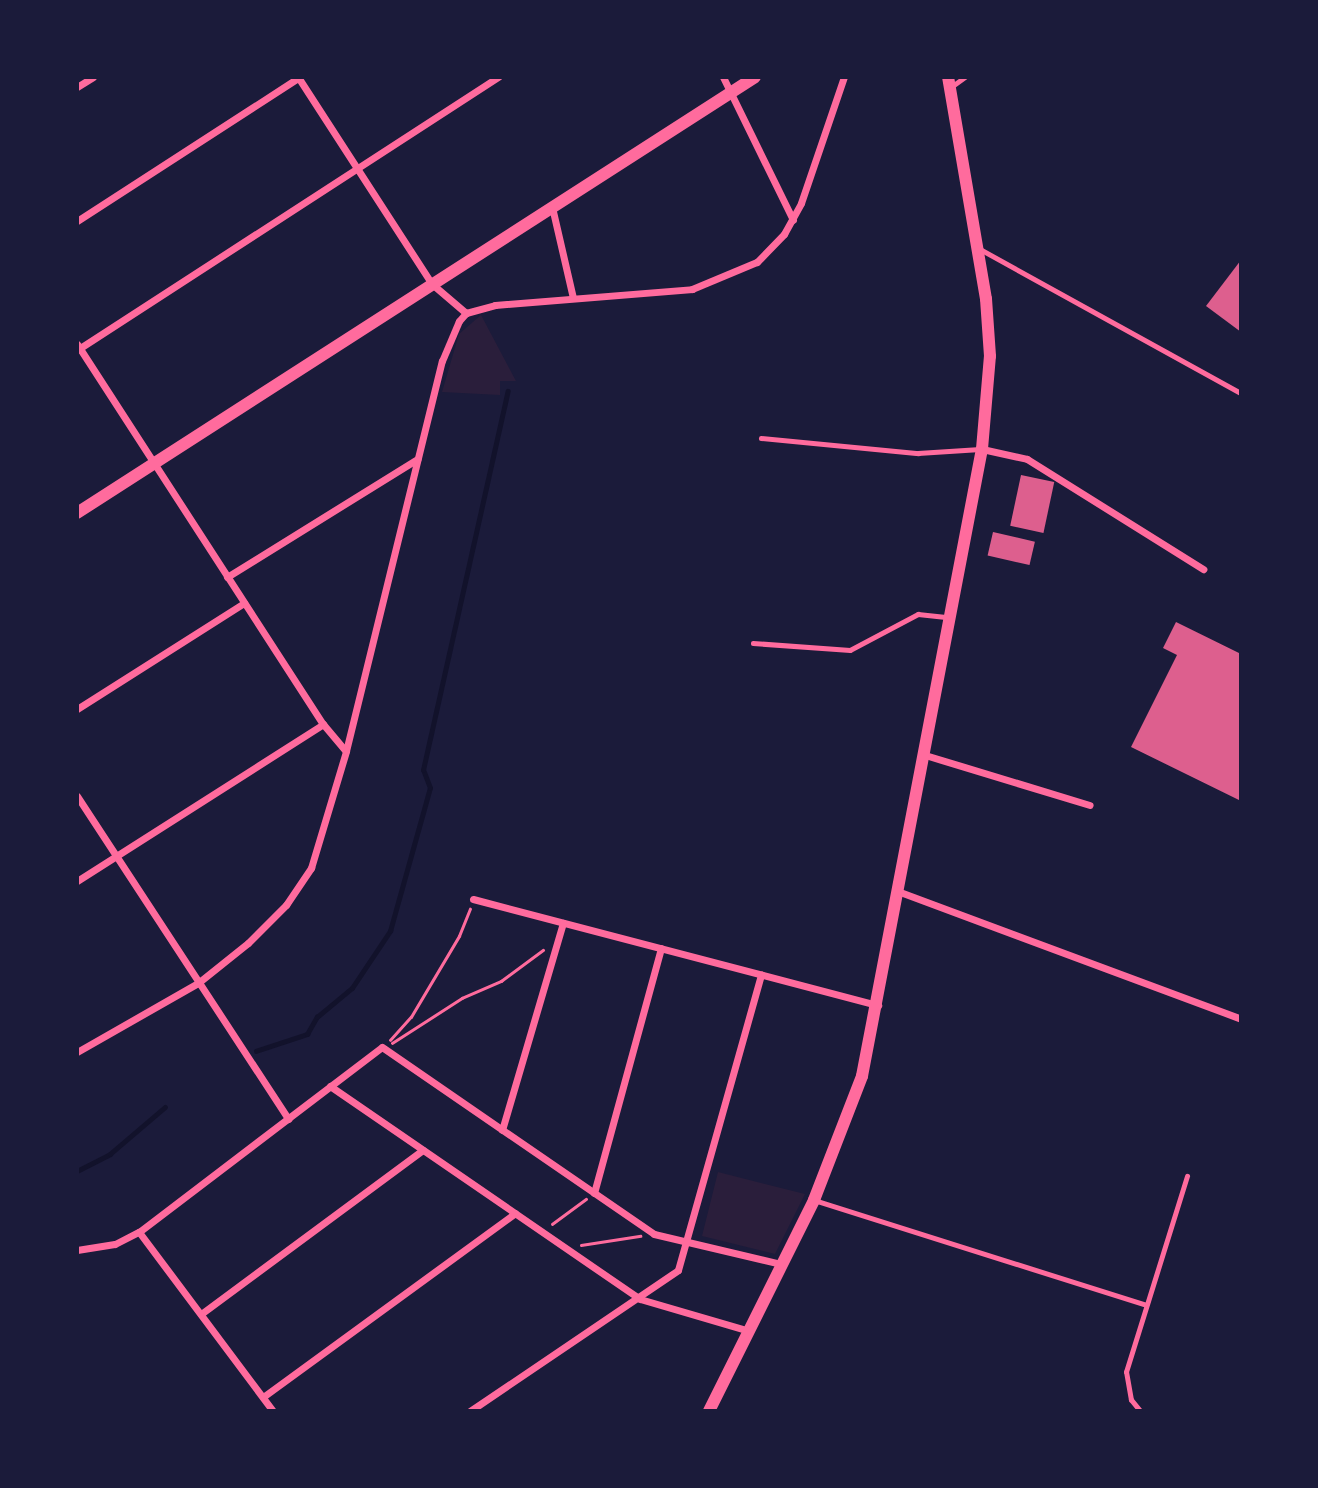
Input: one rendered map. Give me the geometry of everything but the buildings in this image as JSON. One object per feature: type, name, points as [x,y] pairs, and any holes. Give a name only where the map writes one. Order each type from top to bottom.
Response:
[{"type":"main road","points":[[77,513],[755,77]]},
{"type":"main road","points":[[709,1411],[746,1330],[814,1200],[848,1118],[879,1006],[982,449],[990,356],[979,248],[949,82]]},
{"type":"street","points":[[77,87],[93,77]]},
{"type":"street","points":[[77,221],[298,77],[432,284],[466,313]]},
{"type":"street","points":[[346,751],[323,724],[78,347],[498,77]]},
{"type":"street","points":[[723,77],[793,220]]},
{"type":"street","points":[[77,1052],[198,982],[268,925],[299,888],[318,848],[346,751],[446,346],[466,313],[495,304],[675,291],[727,278],[757,262],[793,220],[845,77]]},
{"type":"street","points":[[552,207],[572,298]]},
{"type":"street","points":[[982,449],[1027,459],[1203,569]]},
{"type":"street","points":[[227,577],[416,459]]},
{"type":"street","points":[[77,709],[244,603]]},
{"type":"street","points":[[77,881],[323,724]]},
{"type":"street","points":[[925,755],[1090,805]]},
{"type":"street","points":[[77,796],[288,1119]]},
{"type":"street","points":[[900,892],[1241,1019]]},
{"type":"street","points":[[472,899],[879,1006]]},
{"type":"street","points":[[502,1130],[563,923]]},
{"type":"street","points":[[594,1193],[661,948]]},
{"type":"street","points":[[470,1411],[640,1299],[678,1270],[689,1243],[761,974]]},
{"type":"street","points":[[77,1250],[115,1244],[139,1232],[382,1047],[653,1234],[781,1265]]},
{"type":"street","points":[[330,1087],[640,1299],[746,1330]]},
{"type":"street","points":[[201,1314],[422,1150]]},
{"type":"street","points":[[262,1397],[515,1213]]},
{"type":"street","points":[[139,1232],[273,1411]]},
{"type":"lane","points":[[949,82],[965,77]]},
{"type":"lane","points":[[979,248],[1241,393]]},
{"type":"lane","points":[[761,438],[918,453],[982,449]]},
{"type":"lane","points":[[752,643],[850,650],[918,614],[951,617]]},
{"type":"lane","points":[[1140,1411],[1131,1400],[1126,1372],[1187,1176]]},
{"type":"lane","points":[[814,1200],[1146,1305]]},
{"type":"path","points":[[382,1047],[411,1017],[459,936],[472,899]]},
{"type":"path","points":[[382,1047],[411,1035],[462,998],[501,981],[558,939]]},
{"type":"path","points":[[542,1231],[594,1193]]},
{"type":"path","points":[[565,1247],[653,1234]]},
{"type":"shaded area","points":[[481,315],[516,381],[500,381],[500,395],[442,392],[459,334]]},
{"type":"shaded area","points":[[718,1172],[805,1194],[775,1254],[702,1236]]},
{"type":"waterway","points":[[256,1051],[307,1034],[317,1017],[352,988],[390,931],[430,788],[423,770],[508,391]]},
{"type":"waterway","points":[[77,1171],[110,1154],[165,1107]]}]
